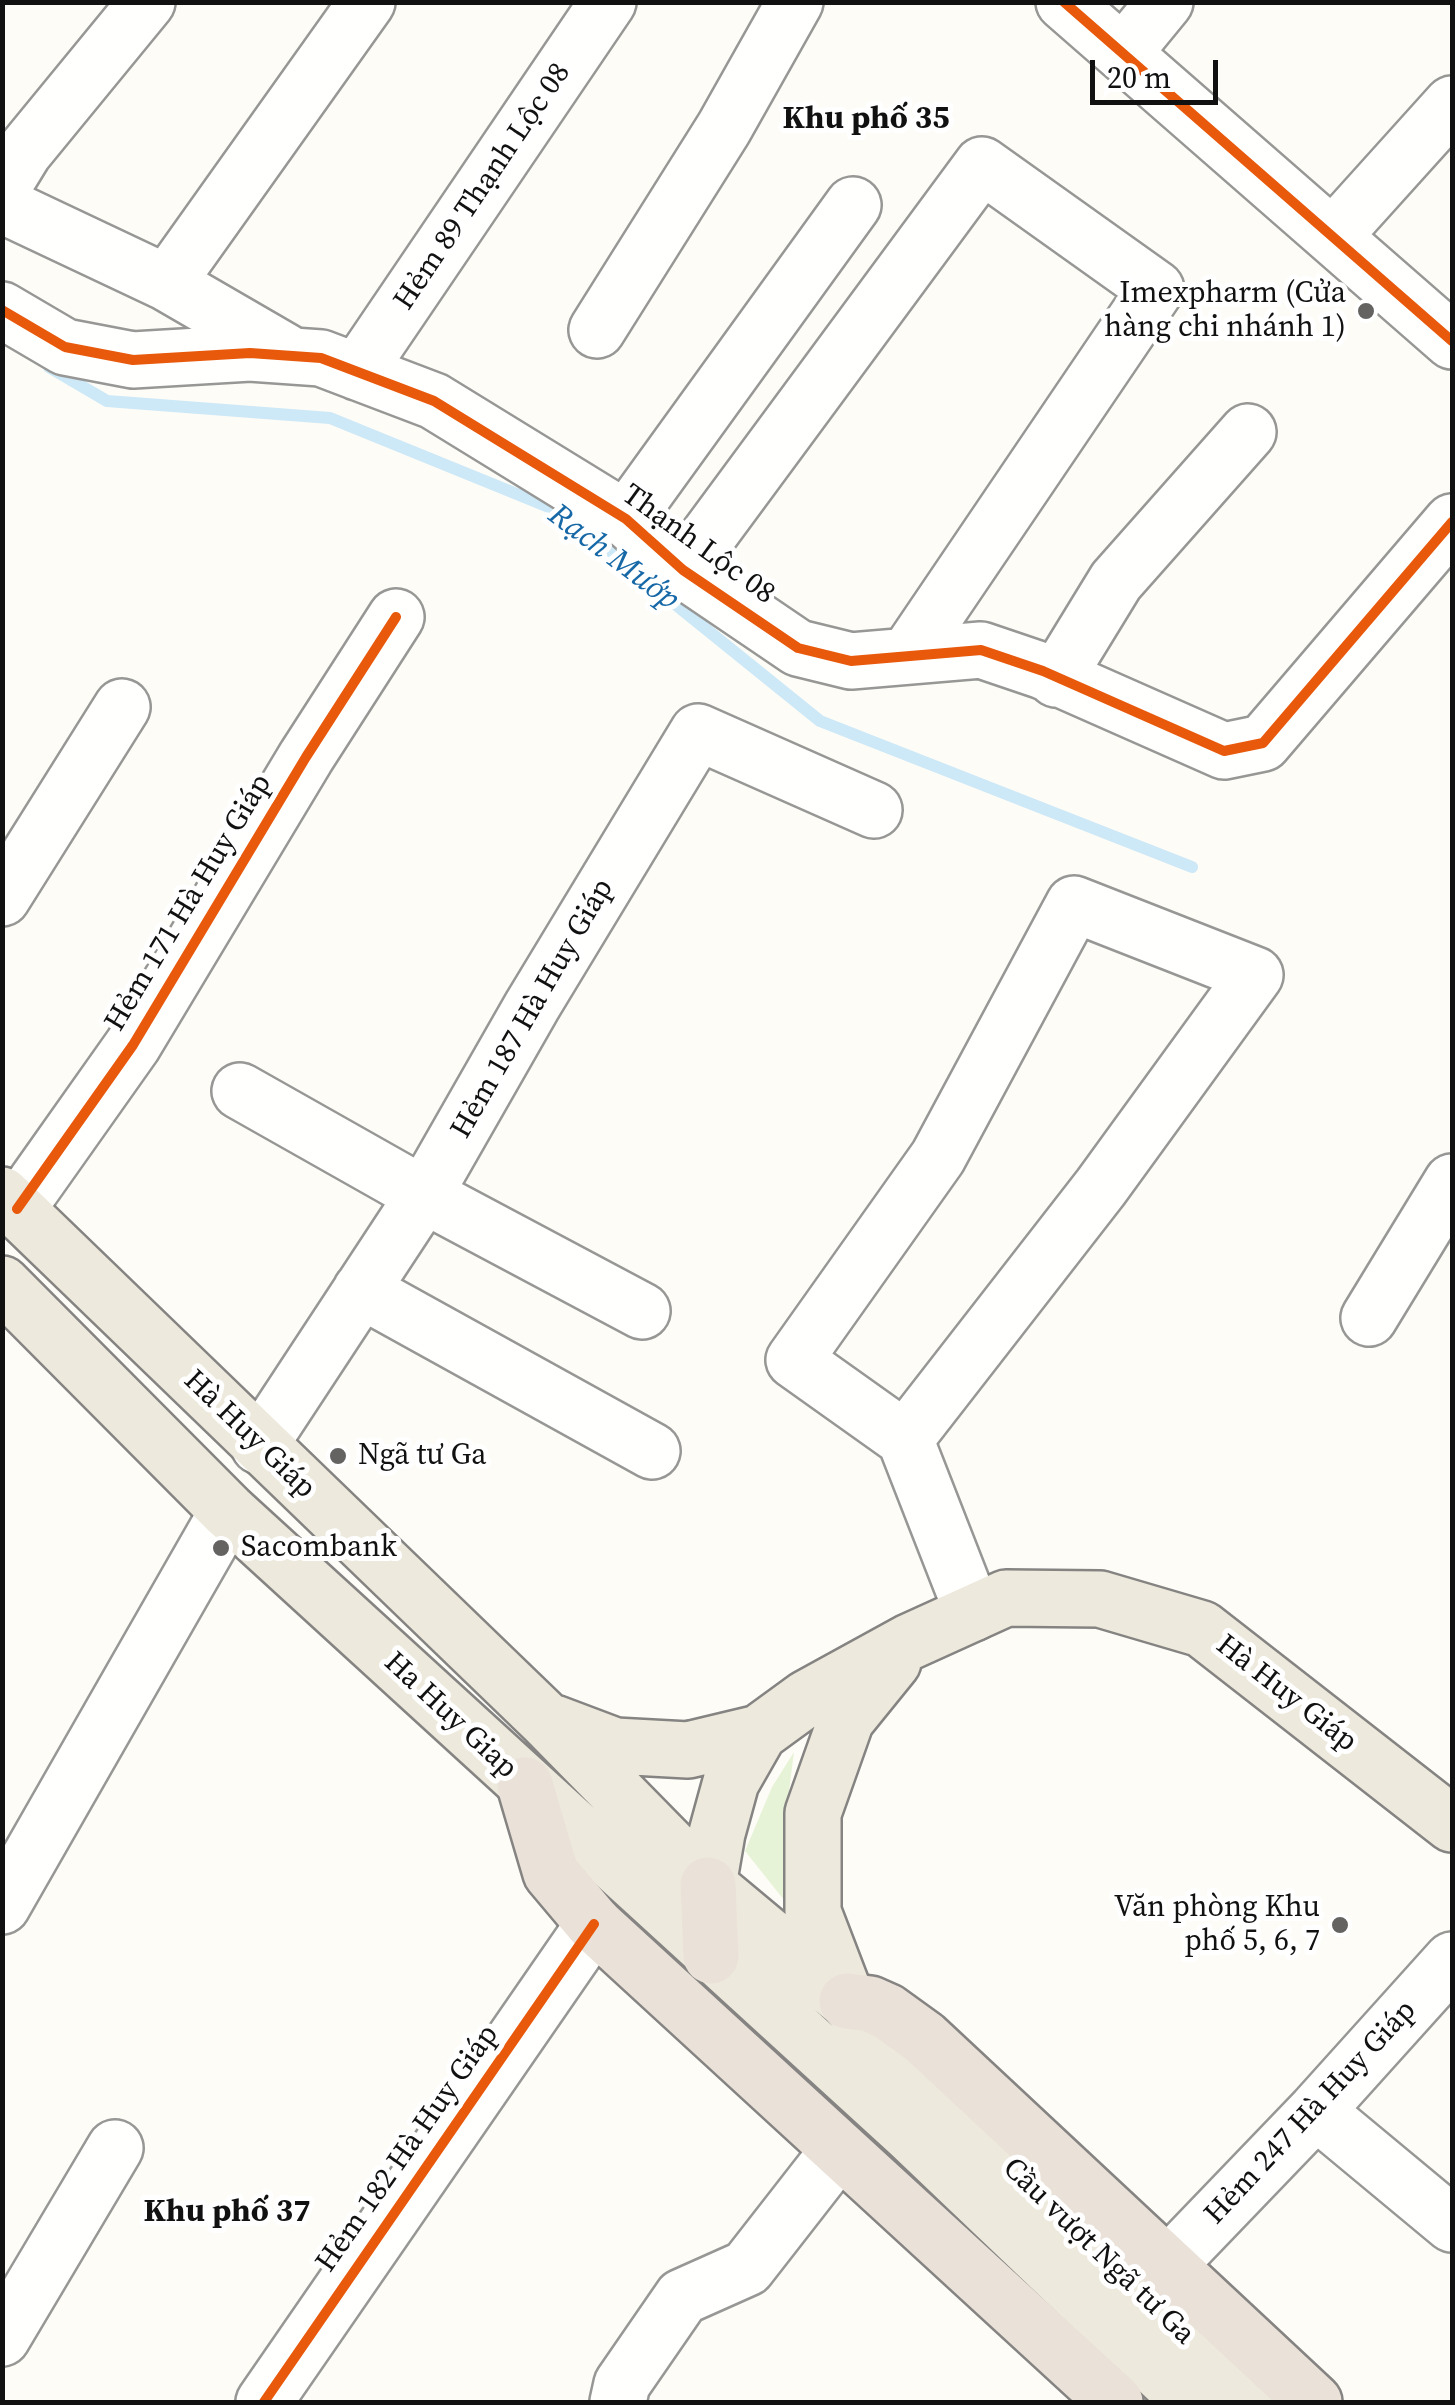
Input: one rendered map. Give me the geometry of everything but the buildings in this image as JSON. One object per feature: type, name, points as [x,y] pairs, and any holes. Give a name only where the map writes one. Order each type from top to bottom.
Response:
[{"type":"highway","points":[[525,1785],[551,1873],[594,1924],[1114,2402]]},
{"type":"highway","points":[[708,1885],[711,1956]]},
{"type":"highway","points":[[848,2001],[888,2012],[924,2038],[1314,2402]]},
{"type":"main road","name":"Hà Huy Giáp","points":[[10,1202],[546,1720],[708,1885],[848,2001]]},
{"type":"main road","name":"Ha Huy Giap","points":[[2,1284],[228,1511],[711,1956],[925,2118]]},
{"type":"main road","name":"Hà Huy Giáp","points":[[708,1885],[731,1782],[759,1733],[807,1698],[909,1642],[1006,1598],[1100,1599],[1202,1629],[1452,1824]]},
{"type":"main road","points":[[909,1642],[846,1720],[813,1813],[813,1912],[848,2001],[925,2118]]},
{"type":"main road","points":[[546,1720],[615,1746],[688,1750],[759,1733]]},
{"type":"main road","name":"Cầu vượt Ngã tư Ga","points":[[925,2118],[1191,2402]]},
{"type":"main road","name":"Cầu vượt Ngã tư Ga","points":[[925,2118],[1256,2402]]},
{"type":"street","points":[[2,188],[24,152],[147,2]]},
{"type":"street","points":[[168,283],[367,2]]},
{"type":"street","name":"Hẻm 89 Thạnh Lộc 08","points":[[358,372],[608,2]]},
{"type":"street","points":[[597,330],[724,128],[795,2]]},
{"type":"street","points":[[1064,2],[1452,340]]},
{"type":"street","points":[[1124,52],[1165,2]]},
{"type":"street","points":[[1333,236],[1452,104]]},
{"type":"street","points":[[683,570],[982,165],[1156,289],[908,654]]},
{"type":"street","points":[[2,205],[168,283],[293,356]]},
{"type":"street","points":[[626,519],[854,205]]},
{"type":"street","name":"Thạnh Lộc 08","points":[[2,310],[65,347],[133,360],[250,353],[322,358],[434,402],[626,519],[683,570],[798,648],[851,661],[981,650],[1042,671],[1224,751],[1262,742],[1452,522]]},
{"type":"street","points":[[1056,679],[1116,581],[1248,432]]},
{"type":"street","name":"Hẻm 171 Hà Huy Giáp","points":[[10,1202],[133,1046],[306,757],[396,617]]},
{"type":"street","points":[[2,898],[122,707]]},
{"type":"street","name":"Hẻm 187 Hà Huy Giáp","points":[[259,1446],[424,1195],[532,1006],[698,732],[874,810]]},
{"type":"street","points":[[904,1439],[1101,1187],[1255,975],[1074,904],[938,1157],[794,1360],[904,1439],[972,1613]]},
{"type":"street","points":[[240,1091],[642,1311]]},
{"type":"street","points":[[1369,1318],[1452,1182]]},
{"type":"street","points":[[361,1290],[652,1451]]},
{"type":"street","points":[[2,1906],[228,1511]]},
{"type":"street","name":"Hẻm 182 Hà Huy Giáp","points":[[264,2402],[594,1924]]},
{"type":"street","name":"Hẻm 247 Hà Huy Giáp","points":[[1169,2264],[1316,2111],[1452,1960]]},
{"type":"street","points":[[1316,2111],[1452,2224]]},
{"type":"street","points":[[2,2338],[114,2148]]},
{"type":"street","points":[[618,2402],[622,2384],[682,2297],[746,2268],[839,2150]]},
{"type":"green space","points":[[794,1752],[789,1791],[796,1915],[745,1851],[772,1787]]},
{"type":"waterway","name":"Rạch Mướp","points":[[49,367],[107,401],[330,418],[561,512],[820,721],[1192,867]]},
{"type":"cycle path","points":[[1064,2],[1452,341]]},
{"type":"cycle path","points":[[2,310],[65,347],[133,360],[250,353],[321,358],[434,401],[626,519],[683,570],[798,648],[851,661],[981,650],[1043,671],[1224,751],[1263,743],[1452,522]]},
{"type":"cycle path","points":[[17,1209],[133,1045],[306,757],[396,617]]},
{"type":"cycle path","points":[[264,2402],[594,1924]]},
{"type":"place","name":"Imexpharm (Cửa hàng chi nhánh 1)","points":[[1366,311]]},
{"type":"place","name":"Ngã tư Ga","points":[[338,1456]]},
{"type":"place","name":"Sacombank","points":[[221,1548]]},
{"type":"place","name":"Văn phòng Khu phố 5, 6, 7","points":[[1340,1925]]},
{"type":"district","name":"Khu phố 35","points":[[866,120]]},
{"type":"district","name":"Khu phố 37","points":[[227,2213]]}]
